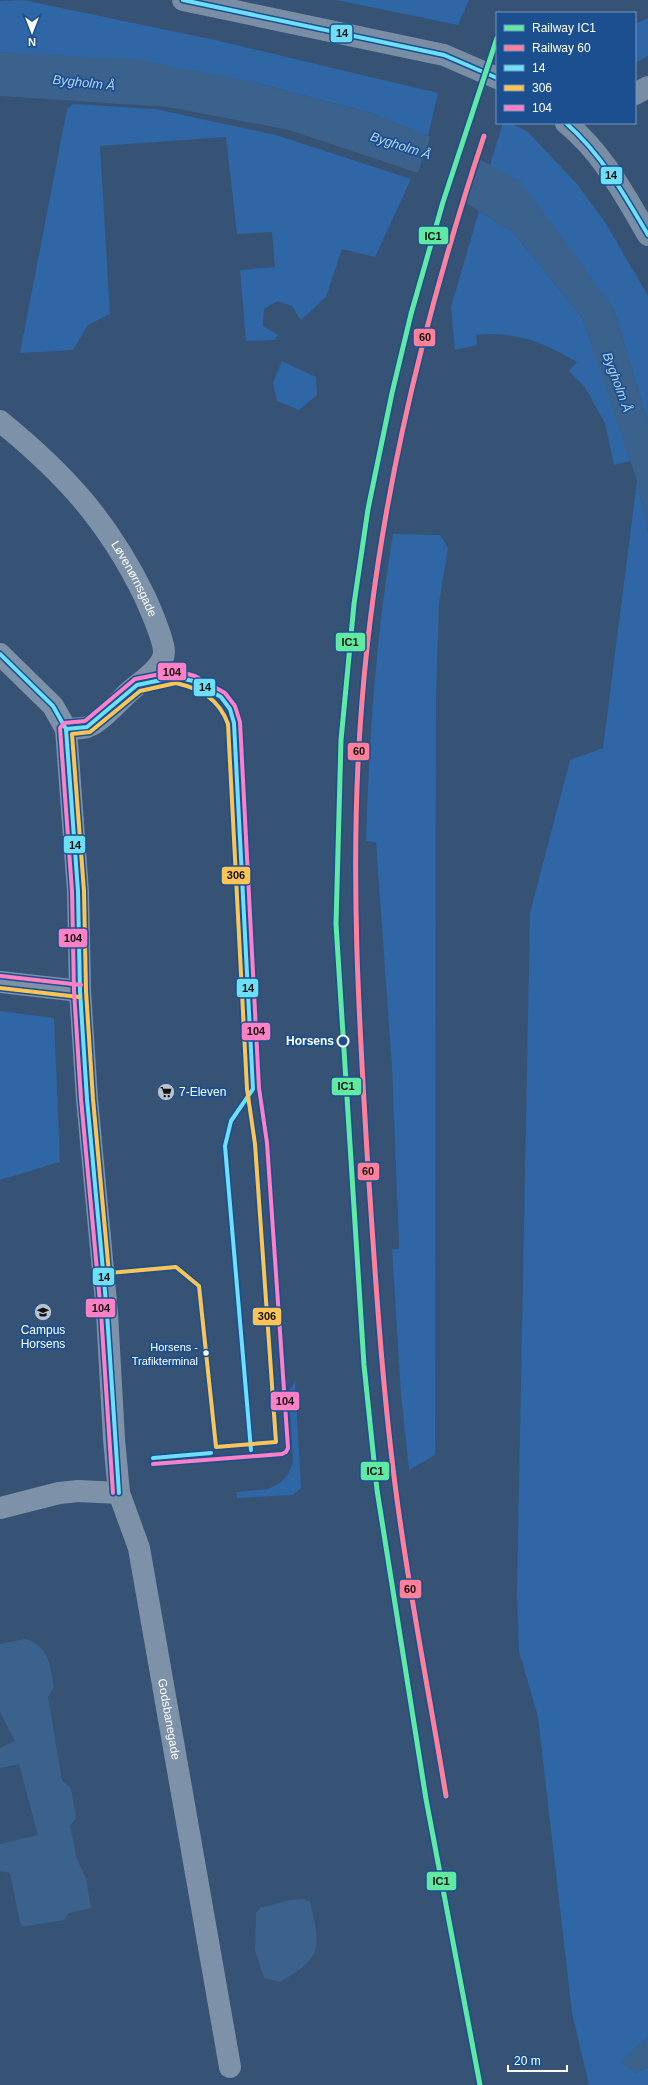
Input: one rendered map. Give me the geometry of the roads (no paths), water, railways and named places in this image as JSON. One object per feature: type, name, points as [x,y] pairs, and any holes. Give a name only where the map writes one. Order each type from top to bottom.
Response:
[{"type":"street","points":[[183,0],[444,55],[496,78]]},
{"type":"street","points":[[636,93],[648,87]]},
{"type":"street","points":[[580,127],[609,168],[648,235]]},
{"type":"street","name":"Løvenørnsgade","points":[[0,421],[37,451],[88,504],[110,534],[135,577],[153,614],[164,652],[159,665],[100,719],[87,727],[66,729]]},
{"type":"street","points":[[0,654],[52,706],[66,729],[78,891],[80,991],[0,982]]},
{"type":"street","name":"Godsbanegade","points":[[80,991],[87,1100],[106,1306],[119,1493],[139,1548],[230,2067]]},
{"type":"street","points":[[0,1508],[59,1493],[79,1490],[119,1493]]},
{"type":"water","name":"Bygholm Å","points":[[0,52],[140,60],[253,82],[371,113],[459,148],[521,182],[613,307],[648,423],[648,532],[637,481],[583,319],[513,232],[418,173],[289,130],[168,107],[0,96]]},
{"type":"water","points":[[25,1639],[40,1646],[50,1664],[54,1687],[48,1697],[62,1781],[71,1788],[76,1818],[70,1826],[77,1859],[86,1879],[91,1908],[69,1913],[64,1920],[21,1927],[10,1873],[0,1871],[0,1844],[38,1835],[19,1764],[0,1768],[0,1748],[15,1741],[0,1712],[0,1644]]},
{"type":"water","points":[[304,1899],[310,1902],[316,1930],[317,1941],[311,1958],[294,1973],[280,1982],[264,1978],[255,1950],[256,1913],[260,1908],[289,1900]]},
{"type":"water","points":[[648,2038],[648,2067],[635,2073],[621,2063],[636,2047]]},
{"type":"rail line","name":"IC1","points":[[480,2085],[426,1799],[377,1490],[364,1365],[336,924],[341,740],[354,604],[368,509],[392,393],[411,314],[443,202],[496,41]]},
{"type":"rail line","name":"60","points":[[446,1796],[405,1555],[394,1477],[381,1345],[368,1168],[359,1003],[356,894],[357,784],[366,653],[388,503],[420,355],[439,282],[484,136]]},
{"type":"place","name":"Horsens","points":[[343,1041]]},
{"type":"place","name":"7-Eleven","points":[[166,1092]]},
{"type":"place","name":"Campus Horsens","points":[[43,1312]]},
{"type":"place","name":"Horsens - Trafikterminal","points":[[206,1353]]}]
